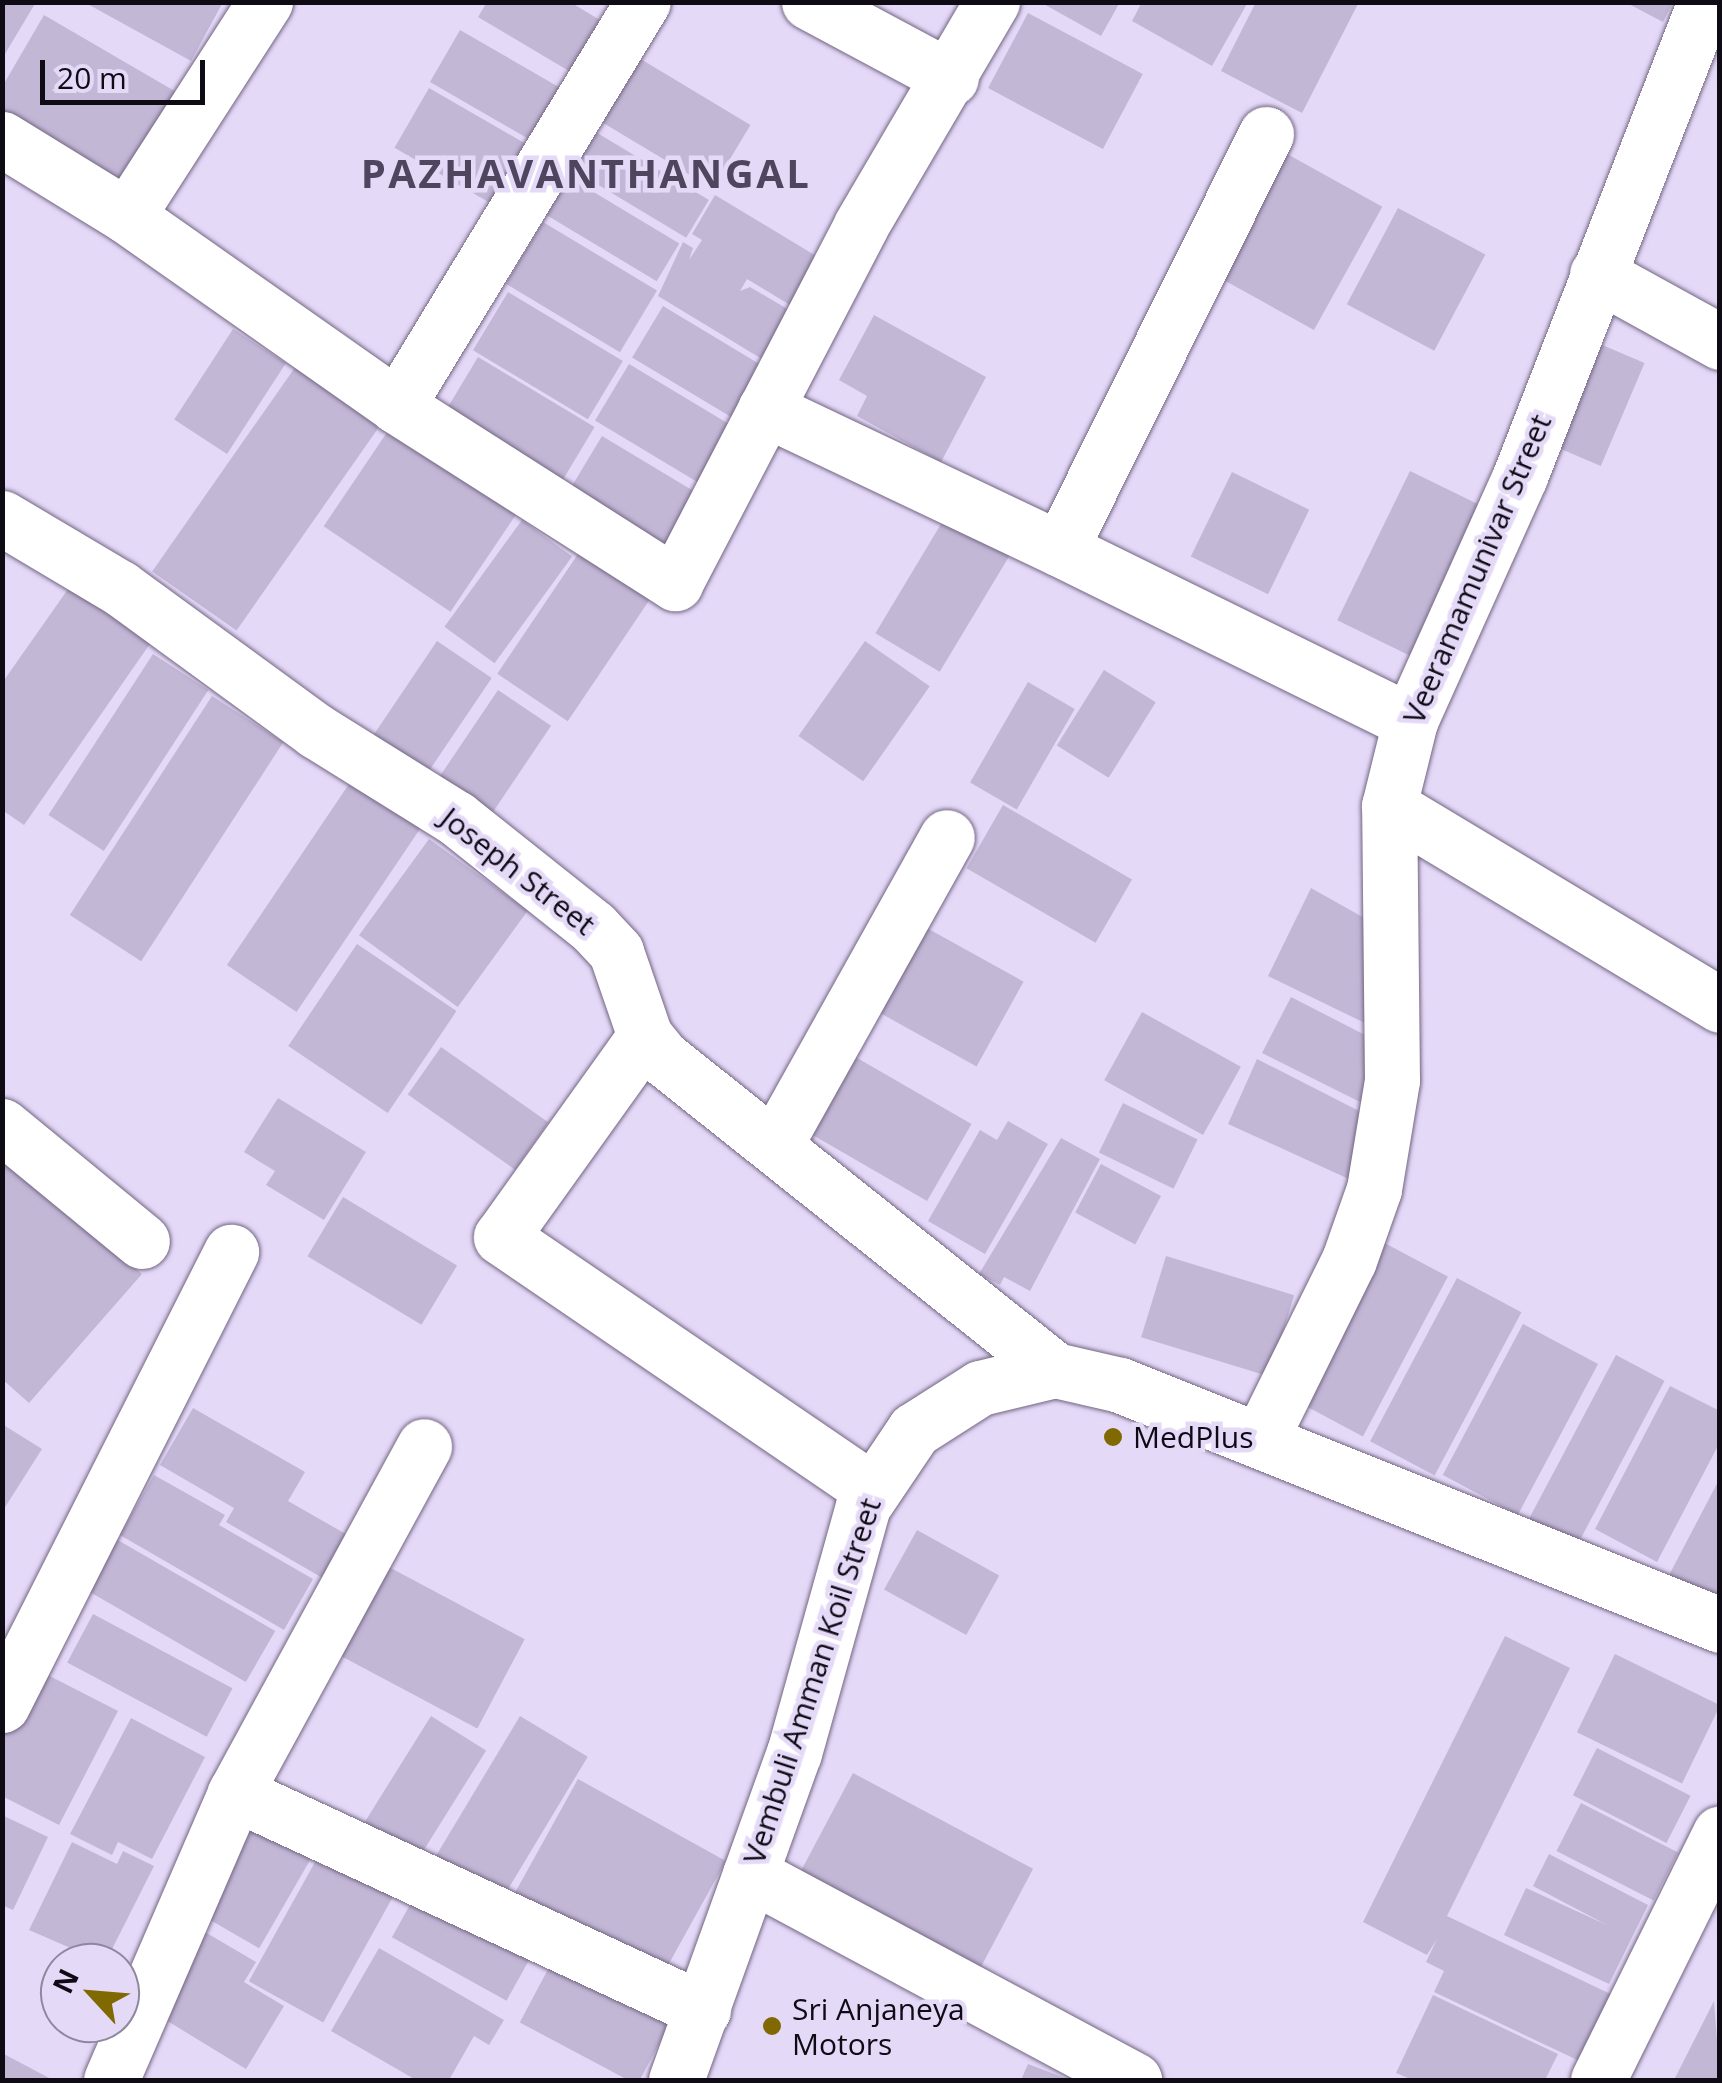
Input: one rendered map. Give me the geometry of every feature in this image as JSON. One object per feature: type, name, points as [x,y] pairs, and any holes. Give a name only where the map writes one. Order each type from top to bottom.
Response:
[{"type":"street","points":[[128,216],[265,2]]},
{"type":"street","points":[[397,406],[642,2]]},
{"type":"street","points":[[809,2],[951,78]]},
{"type":"street","points":[[2,139],[128,216],[397,406],[675,583],[861,226],[992,2]]},
{"type":"street","name":"Veeramamunivar Street","points":[[1262,1436],[1349,1260],[1374,1189],[1392,1080],[1389,806],[1410,721],[1520,476],[1705,2]]},
{"type":"street","points":[[1060,549],[1266,134]]},
{"type":"street","points":[[1597,274],[1720,342]]},
{"type":"street","points":[[765,409],[1410,721]]},
{"type":"street","name":"Joseph Street","points":[[2,518],[120,588],[316,731],[456,818],[593,927],[622,966],[645,1036]]},
{"type":"street","points":[[1389,806],[1720,1005]]},
{"type":"street","points":[[777,1141],[947,836]]},
{"type":"street","points":[[872,1490],[501,1237],[645,1036],[1054,1370],[1262,1436],[1720,1625]]},
{"type":"street","points":[[12,1110],[142,1240]]},
{"type":"street","points":[[2,1706],[231,1252]]},
{"type":"street","name":"Vembuli Amman Koil Street","points":[[676,2080],[750,1874],[872,1490],[884,1465],[938,1409],[980,1388],[1054,1370]]},
{"type":"street","points":[[111,2080],[235,1793],[424,1446]]},
{"type":"street","points":[[235,1793],[702,2010]]},
{"type":"street","points":[[1598,2080],[1720,1833]]},
{"type":"street","points":[[750,1874],[1134,2080]]},
{"type":"building","points":[[2,2],[36,2],[2,59]]},
{"type":"building","points":[[84,2],[223,2],[191,61]]},
{"type":"building","points":[[487,2],[570,2],[615,29],[584,80],[478,17]]},
{"type":"building","points":[[1040,2],[1120,2],[1101,36]]},
{"type":"building","points":[[1142,2],[1248,2],[1212,66],[1132,21]]},
{"type":"building","points":[[1256,2],[1359,2],[1302,113],[1221,71]]},
{"type":"building","points":[[1625,2],[1673,2],[1663,22]]},
{"type":"building","points":[[1028,13],[1143,74],[1103,149],[988,88]]},
{"type":"building","points":[[44,15],[178,93],[121,191],[2,122],[2,87]]},
{"type":"building","points":[[460,30],[568,92],[538,144],[430,82]]},
{"type":"building","points":[[639,58],[750,125],[712,188],[601,121]]},
{"type":"building","points":[[429,88],[534,148],[499,208],[394,148]]},
{"type":"building","points":[[594,131],[709,200],[686,238],[571,169]]},
{"type":"building","points":[[1280,150],[1382,207],[1314,330],[1212,273]]},
{"type":"building","points":[[567,176],[679,243],[657,281],[544,214]]},
{"type":"building","points":[[715,195],[836,268],[808,316],[747,279],[740,291],[750,287],[806,320],[777,368],[658,296],[683,242],[693,248],[689,260],[702,240],[692,234]]},
{"type":"building","points":[[1398,208],[1485,254],[1434,351],[1347,304]]},
{"type":"building","points":[[543,222],[657,291],[620,352],[506,284]]},
{"type":"building","points":[[508,292],[623,361],[588,419],[473,350]]},
{"type":"building","points":[[663,306],[776,374],[745,425],[632,357]]},
{"type":"building","points":[[874,315],[986,377],[941,462],[857,416],[867,396],[839,380]]},
{"type":"building","points":[[233,329],[286,363],[227,454],[174,420]]},
{"type":"building","points":[[1593,341],[1645,363],[1601,466],[1549,444]]},
{"type":"building","points":[[303,356],[387,415],[237,631],[152,571]]},
{"type":"building","points":[[478,357],[595,427],[556,490],[440,420]]},
{"type":"building","points":[[629,364],[742,432],[708,489],[595,421]]},
{"type":"building","points":[[398,416],[525,502],[450,612],[324,526]]},
{"type":"building","points":[[602,436],[701,495],[662,560],[563,500]]},
{"type":"building","points":[[1410,471],[1486,508],[1414,657],[1337,620]]},
{"type":"building","points":[[1232,472],[1309,510],[1268,594],[1191,556]]},
{"type":"building","points":[[947,514],[1011,553],[940,672],[875,633]]},
{"type":"building","points":[[522,520],[572,556],[495,663],[444,627]]},
{"type":"building","points":[[580,551],[650,599],[568,721],[497,674]]},
{"type":"building","points":[[73,582],[154,638],[24,825],[2,810],[2,683]]},
{"type":"building","points":[[437,641],[492,678],[427,773],[373,736]]},
{"type":"building","points":[[865,641],[930,686],[863,781],[798,736]]},
{"type":"building","points":[[153,654],[208,690],[104,851],[48,815]]},
{"type":"building","points":[[1104,670],[1156,702],[1109,778],[1057,745]]},
{"type":"building","points":[[1028,682],[1075,709],[1017,809],[970,782]]},
{"type":"building","points":[[498,690],[551,726],[486,822],[433,786]]},
{"type":"building","points":[[212,696],[283,742],[141,961],[70,915]]},
{"type":"building","points":[[351,781],[421,828],[296,1012],[227,965]]},
{"type":"building","points":[[1003,805],[1132,880],[1096,943],[966,868]]},
{"type":"building","points":[[429,839],[528,911],[458,1007],[359,935]]},
{"type":"building","points":[[1311,888],[1384,929],[1371,1026],[1268,976]]},
{"type":"building","points":[[916,922],[1024,982],[977,1066],[869,1007]]},
{"type":"building","points":[[357,944],[456,1011],[388,1113],[288,1046]]},
{"type":"building","points":[[1291,997],[1369,1037],[1364,1104],[1262,1053]]},
{"type":"building","points":[[1142,1012],[1241,1067],[1203,1135],[1104,1080]]},
{"type":"building","points":[[441,1047],[548,1122],[515,1170],[408,1095]]},
{"type":"building","points":[[852,1055],[972,1124],[927,1201],[808,1132]]},
{"type":"building","points":[[1257,1059],[1363,1113],[1351,1180],[1228,1124]]},
{"type":"building","points":[[278,1098],[366,1152],[324,1220],[266,1185],[275,1171],[244,1152]]},
{"type":"building","points":[[1123,1103],[1198,1139],[1173,1189],[1099,1152]]},
{"type":"building","points":[[1008,1121],[1048,1144],[985,1254],[928,1221],[980,1130],[997,1140]]},
{"type":"building","points":[[1061,1138],[1100,1159],[1030,1291],[1004,1277],[1000,1285],[979,1274]]},
{"type":"building","points":[[11,1160],[142,1274],[29,1403],[2,1379],[2,1169]]},
{"type":"building","points":[[1101,1164],[1161,1196],[1135,1244],[1075,1213]]},
{"type":"building","points":[[343,1197],[457,1266],[421,1325],[307,1256]]},
{"type":"building","points":[[1379,1240],[1448,1277],[1363,1436],[1294,1400]]},
{"type":"building","points":[[1166,1256],[1294,1295],[1269,1376],[1141,1337]]},
{"type":"building","points":[[1457,1278],[1521,1312],[1435,1476],[1370,1441]]},
{"type":"building","points":[[1523,1324],[1598,1364],[1518,1515],[1443,1475]]},
{"type":"building","points":[[1616,1355],[1665,1381],[1575,1549],[1526,1524]]},
{"type":"building","points":[[1670,1386],[1720,1411],[1720,1442],[1657,1562],[1595,1529]]},
{"type":"building","points":[[193,1408],[305,1472],[288,1501],[351,1537],[326,1580],[226,1522],[234,1508],[160,1465]]},
{"type":"building","points":[[2,1424],[42,1449],[2,1512]]},
{"type":"building","points":[[154,1475],[225,1515],[219,1525],[313,1579],[284,1630],[120,1535]]},
{"type":"building","points":[[1720,1478],[1720,1607],[1667,1579]]},
{"type":"building","points":[[917,1530],[999,1576],[966,1635],[884,1589]]},
{"type":"building","points":[[109,1535],[275,1631],[246,1682],[80,1586]]},
{"type":"building","points":[[387,1566],[525,1639],[477,1728],[340,1655]]},
{"type":"building","points":[[93,1614],[233,1688],[207,1737],[67,1663]]},
{"type":"building","points":[[1505,1636],[1570,1668],[1447,1916],[1621,1999],[1590,2066],[1434,1992],[1444,1971],[1426,1962],[1437,1939],[1427,1955],[1363,1922]]},
{"type":"building","points":[[1615,1654],[1720,1705],[1682,1783],[1577,1732]]},
{"type":"building","points":[[38,1670],[118,1711],[59,1825],[2,1796],[2,1738]]},
{"type":"building","points":[[431,1716],[486,1750],[411,1871],[356,1836]]},
{"type":"building","points":[[520,1716],[588,1757],[499,1904],[431,1863]]},
{"type":"building","points":[[131,1718],[205,1757],[152,1859],[118,1842],[112,1855],[70,1834]]},
{"type":"building","points":[[1597,1748],[1691,1796],[1666,1843],[1573,1795]]},
{"type":"building","points":[[853,1773],[1033,1869],[975,1978],[795,1882]]},
{"type":"building","points":[[578,1779],[726,1861],[661,1978],[513,1896]]},
{"type":"building","points":[[1581,1803],[1678,1852],[1654,1901],[1556,1851]]},
{"type":"building","points":[[2,1815],[48,1837],[13,1910],[2,1905]]},
{"type":"building","points":[[257,1820],[314,1853],[259,1948],[202,1915]]},
{"type":"building","points":[[72,1842],[117,1864],[123,1851],[154,1866],[115,1943],[59,1943],[29,1930]]},
{"type":"building","points":[[325,1844],[399,1885],[323,2023],[249,1981]]},
{"type":"building","points":[[1549,1854],[1648,1905],[1609,1984],[1504,1935],[1526,1888],[1607,1925],[1533,1886]]},
{"type":"building","points":[[422,1883],[537,1947],[507,2001],[392,1937]]},
{"type":"building","points":[[205,1932],[256,1962],[244,1982],[284,2006],[246,2069],[156,2014]]},
{"type":"building","points":[[379,1948],[504,2020],[489,2045],[474,2036],[449,2080],[416,2080],[331,2031]]},
{"type":"building","points":[[554,1958],[671,2020],[640,2080],[628,2080],[520,2022]]},
{"type":"building","points":[[1433,1995],[1558,2054],[1545,2080],[1413,2080],[1396,2073]]},
{"type":"building","points":[[1714,2001],[1720,2080],[1674,2080]]},
{"type":"building","points":[[2,2053],[53,2080],[2,2080]]},
{"type":"building","points":[[1028,2064],[1070,2080],[1021,2080]]},
{"type":"place","name":"MedPlus","points":[[1113,1437]]},
{"type":"place","name":"Sri Anjaneya Motors","points":[[772,2026]]},
{"type":"district","name":"PAZHAVANTHANGAL","points":[[586,173]]}]
